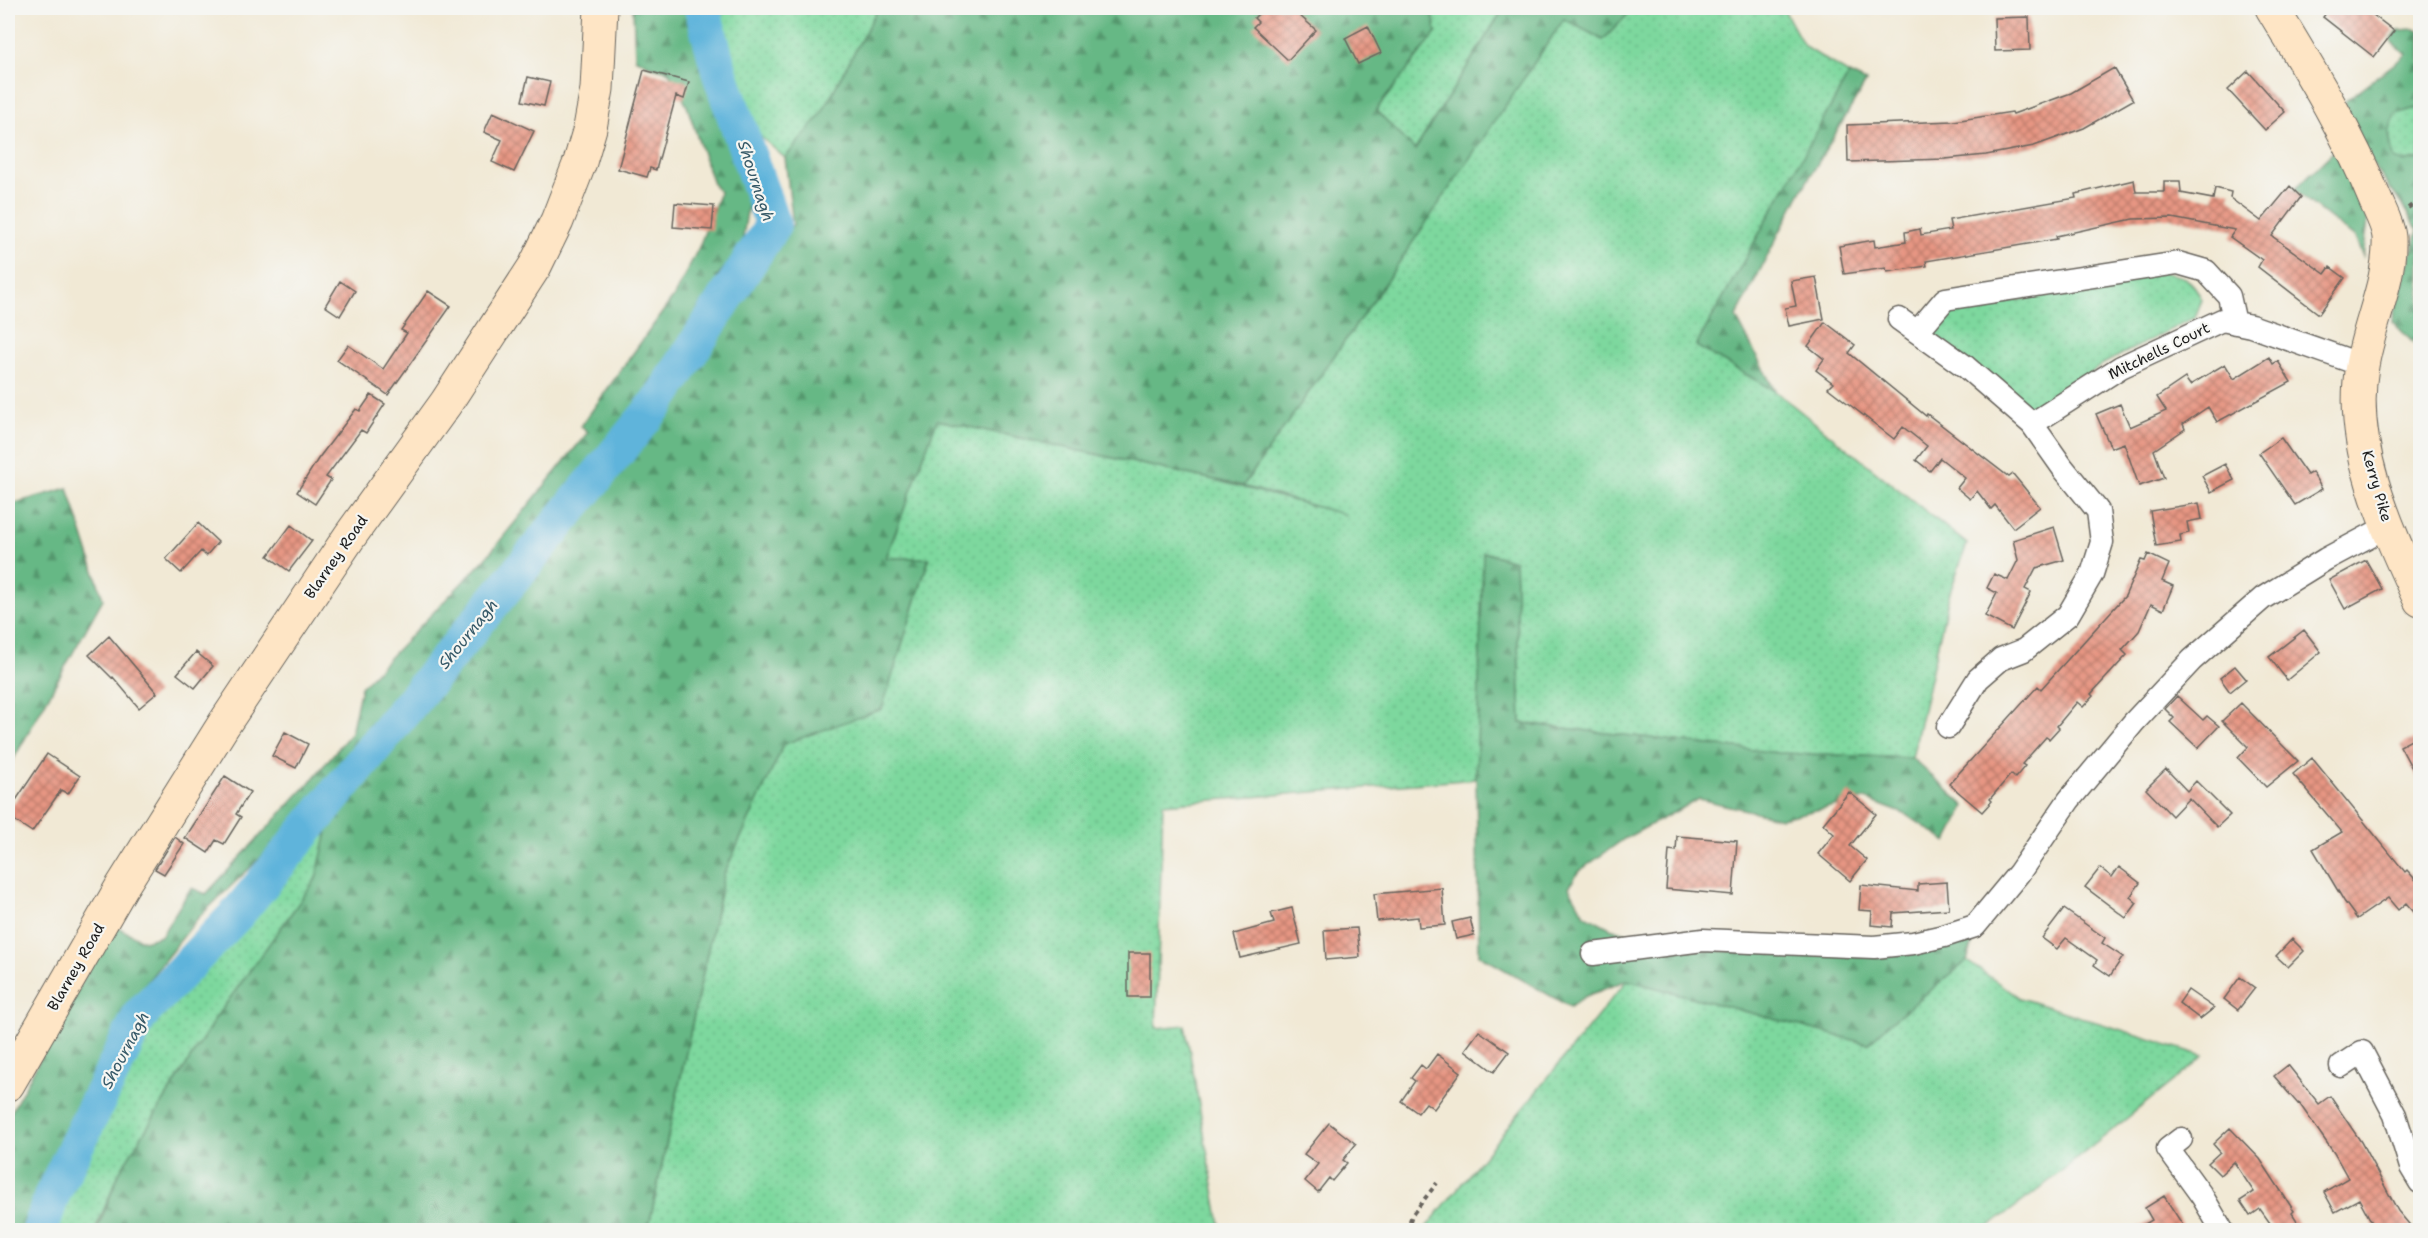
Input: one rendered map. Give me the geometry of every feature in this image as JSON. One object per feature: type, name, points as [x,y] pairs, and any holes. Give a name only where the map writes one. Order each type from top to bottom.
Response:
[{"type":"main road","name":"Blarney Road","points":[[8,1084],[121,888],[224,724],[336,556],[446,403],[535,266],[557,221],[580,162],[590,128],[597,89],[601,8]]},
{"type":"main road","name":"Kerry Pike","points":[[2272,8],[2359,160],[2389,235],[2388,261],[2362,365],[2360,420],[2373,485],[2388,526],[2421,600]]},
{"type":"street","points":[[1917,332],[1945,299],[2178,263],[2206,271],[2229,296],[2235,323]]},
{"type":"street","points":[[1899,319],[1966,367],[2032,424],[2063,468],[2098,511],[2102,542],[2092,574],[2068,615],[2024,650],[2001,659],[1978,679],[1948,727]]},
{"type":"street","name":"Mitchells Court","points":[[2032,424],[2121,367],[2222,320],[2251,326],[2362,365]]},
{"type":"street","points":[[1593,954],[1703,940],[1874,946],[1913,943],[1975,926],[2019,873],[2069,800],[2136,718],[2192,660],[2263,598],[2326,559],[2388,526]]},
{"type":"street","points":[[2341,1066],[2362,1052],[2395,1115],[2411,1167],[2421,1182]]},
{"type":"street","points":[[2181,1139],[2168,1149],[2202,1196],[2222,1230]]},
{"type":"path","points":[[1407,1230],[1412,1215],[1437,1183]]},
{"type":"green space","points":[[633,8],[691,8],[726,116],[749,199],[741,250],[715,278],[793,225],[785,158],[820,116],[878,8],[1432,8],[1436,33],[1376,110],[1415,150],[1504,8],[1634,8],[1603,40],[1564,19],[1379,292],[1243,486],[937,420],[886,558],[929,558],[882,709],[784,744],[724,874],[648,1230],[97,1230],[120,1171],[215,1019],[316,879],[339,782],[198,918],[140,991],[50,1183],[33,1230],[8,1230],[8,1118],[113,925],[144,941],[161,936],[191,888],[206,894],[310,782],[351,733],[361,687],[486,558],[588,432],[581,426],[674,296],[699,247],[720,192],[713,184],[687,106],[668,71],[652,67],[635,58]]},
{"type":"green space","points":[[717,8],[878,8],[820,116],[785,158],[754,131],[726,46]]},
{"type":"green space","points":[[1432,8],[1504,8],[1415,150],[1376,110],[1436,33]]},
{"type":"green space","points":[[1634,8],[1783,8],[1804,46],[1849,74],[1696,346],[1775,391],[1967,544],[1949,595],[1912,758],[1779,753],[1521,723],[1515,561],[1484,552],[1476,779],[1163,804],[1156,1028],[1185,1025],[1221,1230],[648,1230],[724,874],[784,744],[882,708],[929,559],[886,558],[937,420],[1214,480],[1347,515],[1243,486],[1379,292],[1564,18],[1603,40]]},
{"type":"green space","points":[[2415,29],[2420,32],[2420,107],[2395,114],[2389,133],[2393,159],[2403,162],[2420,158],[2420,350],[2392,321],[2418,230],[2371,162],[2344,102],[2407,54],[2391,41],[2398,30]]},
{"type":"green space","points":[[1849,74],[1866,82],[1799,195],[1736,317],[1775,391],[1696,346]]},
{"type":"green space","points":[[2420,107],[2420,158],[2403,162],[2393,159],[2389,133],[2395,114]]},
{"type":"green space","points":[[2333,152],[2347,174],[2368,221],[2363,256],[2355,238],[2294,190]]},
{"type":"green space","points":[[2156,272],[2172,274],[2190,281],[2202,300],[2195,317],[2103,364],[2058,397],[2034,408],[2014,402],[1932,332],[1939,312],[2026,299]]},
{"type":"green space","points":[[68,488],[103,599],[8,769],[8,505]]},
{"type":"green space","points":[[1483,552],[1515,561],[1521,723],[1779,753],[1912,758],[1965,806],[1947,842],[1907,815],[1865,799],[1781,818],[1699,799],[1624,839],[1578,872],[1569,887],[1584,914],[1610,928],[1678,949],[1882,957],[1936,950],[1952,943],[1973,943],[1967,961],[1892,1021],[1868,1044],[1627,980],[1584,997],[1570,1007],[1479,955],[1476,779]]},
{"type":"green space","points":[[331,817],[316,879],[215,1019],[120,1171],[95,1230],[55,1230],[87,1149],[148,1028]]},
{"type":"green space","points":[[1967,961],[2020,998],[2204,1056],[2033,1194],[1984,1230],[1424,1230],[1627,980],[1868,1044],[1892,1021]]},
{"type":"building","points":[[1264,8],[1291,8],[1316,30],[1288,60],[1253,27],[1258,22],[1254,18]]},
{"type":"building","points":[[2330,8],[2364,8],[2394,31],[2374,57],[2323,17]]},
{"type":"building","points":[[2029,17],[2030,50],[1995,51],[1994,18]]},
{"type":"building","points":[[1368,26],[1381,53],[1358,64],[1345,38]]},
{"type":"building","points":[[2114,68],[2133,100],[2084,128],[2034,146],[1986,155],[1945,159],[1848,162],[1847,125],[1954,121],[2012,112],[2013,114],[2071,93]]},
{"type":"building","points":[[644,70],[689,82],[684,99],[676,96],[656,170],[650,168],[647,177],[618,169]]},
{"type":"building","points":[[2248,71],[2285,112],[2265,130],[2228,90]]},
{"type":"building","points":[[528,77],[550,82],[544,106],[522,101]]},
{"type":"building","points":[[493,112],[534,131],[514,172],[492,162],[502,140],[484,132]]},
{"type":"building","points":[[2134,180],[2136,192],[2164,192],[2164,181],[2180,181],[2181,193],[2213,199],[2215,188],[2231,192],[2230,198],[2261,221],[2290,186],[2301,197],[2272,236],[2325,274],[2330,267],[2345,278],[2319,314],[2258,267],[2262,260],[2230,237],[2235,230],[2172,218],[2133,219],[2056,236],[2057,239],[1926,261],[1927,266],[1887,272],[1886,268],[1844,274],[1839,246],[1874,240],[1875,247],[1906,242],[1905,232],[1920,229],[1921,235],[1951,230],[1949,220],[2076,198],[2075,194]]},
{"type":"building","points":[[675,203],[714,206],[712,230],[673,227]]},
{"type":"building","points":[[1816,277],[1824,319],[1789,326],[1785,308],[1796,306],[1791,281]]},
{"type":"building","points":[[340,281],[355,291],[340,316],[325,306]]},
{"type":"building","points":[[428,291],[451,306],[388,395],[337,360],[348,345],[383,369],[407,333],[401,330]]},
{"type":"building","points":[[1825,322],[1855,345],[1849,353],[1926,416],[1927,414],[2009,477],[2013,474],[2040,507],[2013,528],[1995,505],[1991,509],[1977,491],[1970,499],[1957,488],[1965,478],[1940,458],[1930,471],[1916,460],[1927,446],[1903,427],[1894,439],[1828,388],[1833,383],[1816,370],[1824,359],[1808,346]]},
{"type":"building","points":[[2269,357],[2273,364],[2278,361],[2291,382],[2217,422],[2208,407],[2183,424],[2185,429],[2154,450],[2164,478],[2139,486],[2124,443],[2111,448],[2096,414],[2120,404],[2130,427],[2166,411],[2157,397],[2185,378],[2190,385],[2225,364],[2234,379]]},
{"type":"building","points":[[371,395],[385,404],[366,433],[361,430],[326,477],[331,480],[315,504],[297,492],[318,459],[356,409],[360,411]]},
{"type":"building","points":[[2281,438],[2307,475],[2312,472],[2322,489],[2295,505],[2259,453]]},
{"type":"building","points":[[2225,464],[2234,480],[2211,492],[2202,476]]},
{"type":"building","points":[[2199,503],[2202,519],[2187,522],[2189,533],[2180,535],[2181,542],[2156,546],[2150,511]]},
{"type":"building","points":[[198,523],[218,542],[206,556],[201,551],[181,573],[166,559]]},
{"type":"building","points":[[291,525],[312,541],[289,571],[268,556]]},
{"type":"building","points":[[2054,527],[2064,560],[2036,568],[2025,589],[2031,592],[2012,630],[1985,616],[1997,593],[1987,588],[1994,574],[2008,580],[2018,560],[2013,540]]},
{"type":"building","points":[[2148,554],[2169,564],[2162,581],[2173,586],[2163,610],[2151,604],[2139,631],[2122,650],[2127,655],[2091,694],[2093,696],[2083,707],[2077,702],[2057,726],[2059,728],[2049,739],[2046,737],[2022,764],[2025,766],[2015,778],[2011,774],[1982,812],[1949,784],[2038,686],[2041,689],[2125,596],[2141,560],[2145,561]]},
{"type":"building","points":[[2366,560],[2382,589],[2345,609],[2329,580]]},
{"type":"building","points":[[2304,630],[2321,652],[2287,680],[2269,657]]},
{"type":"building","points":[[109,636],[157,693],[139,708],[113,677],[89,655]]},
{"type":"building","points":[[196,652],[213,666],[195,688],[177,674]]},
{"type":"building","points":[[2235,666],[2246,679],[2230,692],[2220,678]]},
{"type":"building","points":[[2177,696],[2203,720],[2207,716],[2219,726],[2198,748],[2170,722],[2174,718],[2165,709]]},
{"type":"building","points":[[2241,703],[2298,761],[2266,787],[2238,758],[2248,747],[2222,721]]},
{"type":"building","points":[[285,732],[308,744],[296,768],[272,756]]},
{"type":"building","points":[[2415,738],[2421,748],[2421,785],[2400,746]]},
{"type":"building","points":[[47,754],[80,776],[68,794],[61,790],[32,832],[8,816],[8,812]]},
{"type":"building","points":[[2312,758],[2405,872],[2407,870],[2421,886],[2421,920],[2406,903],[2398,910],[2388,898],[2357,919],[2344,901],[2313,849],[2342,832],[2293,774]]},
{"type":"building","points":[[2166,769],[2187,791],[2196,781],[2230,815],[2217,827],[2189,798],[2172,816],[2146,789]]},
{"type":"building","points":[[225,776],[250,792],[236,814],[241,817],[224,844],[216,840],[208,853],[185,838]]},
{"type":"building","points":[[1849,792],[1876,814],[1850,846],[1867,860],[1850,881],[1818,854],[1834,834],[1823,824]]},
{"type":"building","points":[[1677,836],[1737,841],[1733,895],[1666,889],[1669,850],[1676,851]]},
{"type":"building","points":[[175,837],[184,844],[164,874],[155,869]]},
{"type":"building","points":[[2119,867],[2140,883],[2130,897],[2137,903],[2126,918],[2085,887],[2100,868],[2112,877]]},
{"type":"building","points":[[1947,882],[1949,909],[1893,913],[1892,927],[1871,925],[1872,911],[1859,910],[1861,885],[1918,891],[1918,884]]},
{"type":"building","points":[[1442,888],[1445,925],[1419,927],[1418,917],[1377,921],[1374,894]]},
{"type":"building","points":[[1292,908],[1301,944],[1240,958],[1234,934],[1274,923],[1271,913]]},
{"type":"building","points":[[2064,909],[2105,938],[2102,943],[2123,957],[2110,976],[2094,965],[2097,960],[2066,938],[2057,949],[2042,938]]},
{"type":"building","points":[[1470,918],[1474,935],[1456,939],[1452,922]]},
{"type":"building","points":[[1357,928],[1360,957],[1326,960],[1324,930]]},
{"type":"building","points":[[2292,939],[2304,951],[2288,967],[2276,956]]},
{"type":"building","points":[[1128,953],[1150,953],[1150,997],[1128,997]]},
{"type":"building","points":[[2240,977],[2255,988],[2238,1010],[2224,999]]},
{"type":"building","points":[[2188,990],[2214,1008],[2200,1019],[2179,1003]]},
{"type":"building","points":[[1479,1031],[1509,1052],[1494,1072],[1465,1050]]},
{"type":"building","points":[[1437,1054],[1461,1072],[1434,1109],[1426,1103],[1418,1113],[1401,1101],[1415,1081],[1411,1078],[1421,1065],[1426,1069]]},
{"type":"building","points":[[2288,1065],[2319,1104],[2330,1096],[2361,1142],[2398,1211],[2414,1230],[2376,1230],[2359,1199],[2335,1212],[2324,1192],[2348,1178],[2334,1153],[2299,1103],[2274,1076]]},
{"type":"building","points":[[1329,1123],[1356,1144],[1343,1160],[1347,1163],[1332,1181],[1329,1178],[1318,1192],[1305,1181],[1318,1164],[1304,1154]]},
{"type":"building","points":[[2230,1128],[2260,1159],[2294,1211],[2292,1213],[2303,1230],[2275,1230],[2260,1209],[2250,1216],[2240,1201],[2254,1192],[2234,1162],[2220,1175],[2208,1163],[2220,1152],[2213,1144]]},
{"type":"building","points":[[2164,1196],[2186,1230],[2135,1230],[2152,1220],[2145,1208]]},
{"type":"waterway","name":"Shournagh","points":[[40,1230],[52,1195],[140,1015],[237,914],[659,401],[773,225],[720,74],[702,8]]}]
